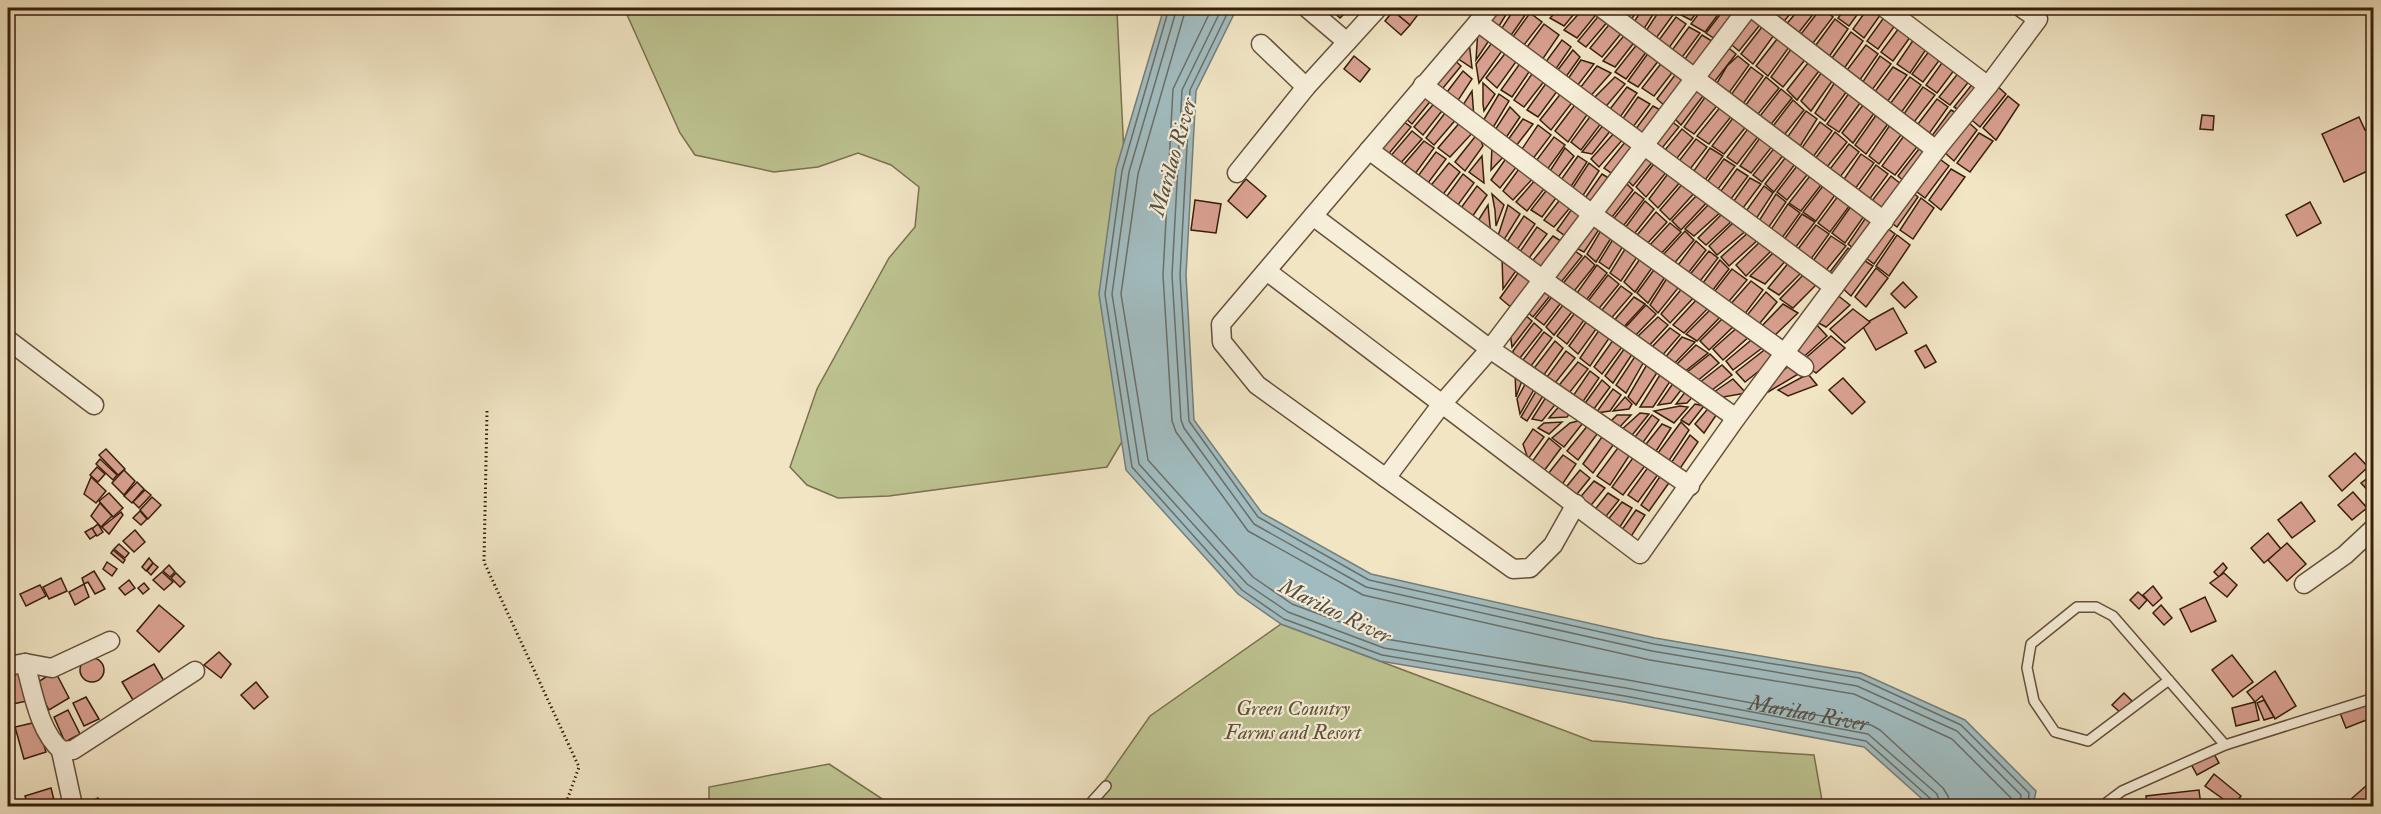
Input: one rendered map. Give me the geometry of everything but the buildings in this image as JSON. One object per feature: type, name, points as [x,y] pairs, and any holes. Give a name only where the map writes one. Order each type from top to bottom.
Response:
[{"type":"street","points":[[1307,8],[1347,42]]},
{"type":"street","points":[[1237,174],[1306,87],[1378,8]]},
{"type":"street","points":[[1490,8],[1268,272],[1221,324],[1222,342],[1257,385],[1513,569],[1530,568],[1553,545],[1576,504]]},
{"type":"street","points":[[1602,8],[1884,221]]},
{"type":"street","points":[[1386,478],[1442,405],[1490,349],[1694,78],[1750,8],[1936,150]]},
{"type":"street","points":[[1885,8],[1989,86]]},
{"type":"street","points":[[1268,272],[1640,554],[1736,418],[1936,150],[1989,86],[2038,20],[2022,8]]},
{"type":"street","points":[[1478,22],[1834,287]]},
{"type":"street","points":[[1261,44],[1306,87]]},
{"type":"street","points":[[1423,86],[1592,214],[1804,367]]},
{"type":"street","points":[[1369,150],[1542,279],[1736,418]]},
{"type":"street","points":[[1313,216],[1490,349],[1690,486]]},
{"type":"street","points":[[8,340],[94,405]]},
{"type":"street","points":[[2304,584],[2345,555],[2373,528]]},
{"type":"street","points":[[16,665],[52,668],[110,641]]},
{"type":"street","points":[[16,665],[38,705],[52,742],[61,751],[73,807]]},
{"type":"street","points":[[61,751],[73,750],[195,671]]},
{"type":"lane","points":[[2169,680],[2088,741],[2055,732],[2034,702],[2027,668],[2031,644],[2077,607],[2096,607],[2113,616],[2169,680],[2225,745]]},
{"type":"lane","points":[[2102,807],[2122,791],[2225,745],[2373,698]]},
{"type":"lane","points":[[1088,807],[1106,786]]},
{"type":"path","points":[[487,411],[484,562],[579,767],[565,807]]},
{"type":"green space","points":[[624,8],[1078,8],[1080,11],[1092,8],[1117,12],[1126,195],[1133,423],[1107,467],[889,496],[838,498],[807,485],[790,467],[817,389],[889,258],[915,227],[919,187],[891,165],[858,153],[818,167],[774,172],[695,155],[680,133]]},
{"type":"green space","name":"Green Country Farms and Resort","points":[[1281,624],[1592,741],[1814,755],[1823,806],[1087,806],[1150,716]]},
{"type":"green space","points":[[829,764],[893,806],[709,806],[709,787]]},
{"type":"water","name":"Marilao River","points":[[1164,8],[1237,8],[1196,91],[1186,275],[1194,420],[1262,513],[1371,574],[1655,638],[1861,673],[1965,720],[2036,791],[2033,806],[1930,806],[1864,747],[1624,702],[1380,661],[1281,624],[1238,594],[1126,470],[1099,294],[1116,169]]}]
